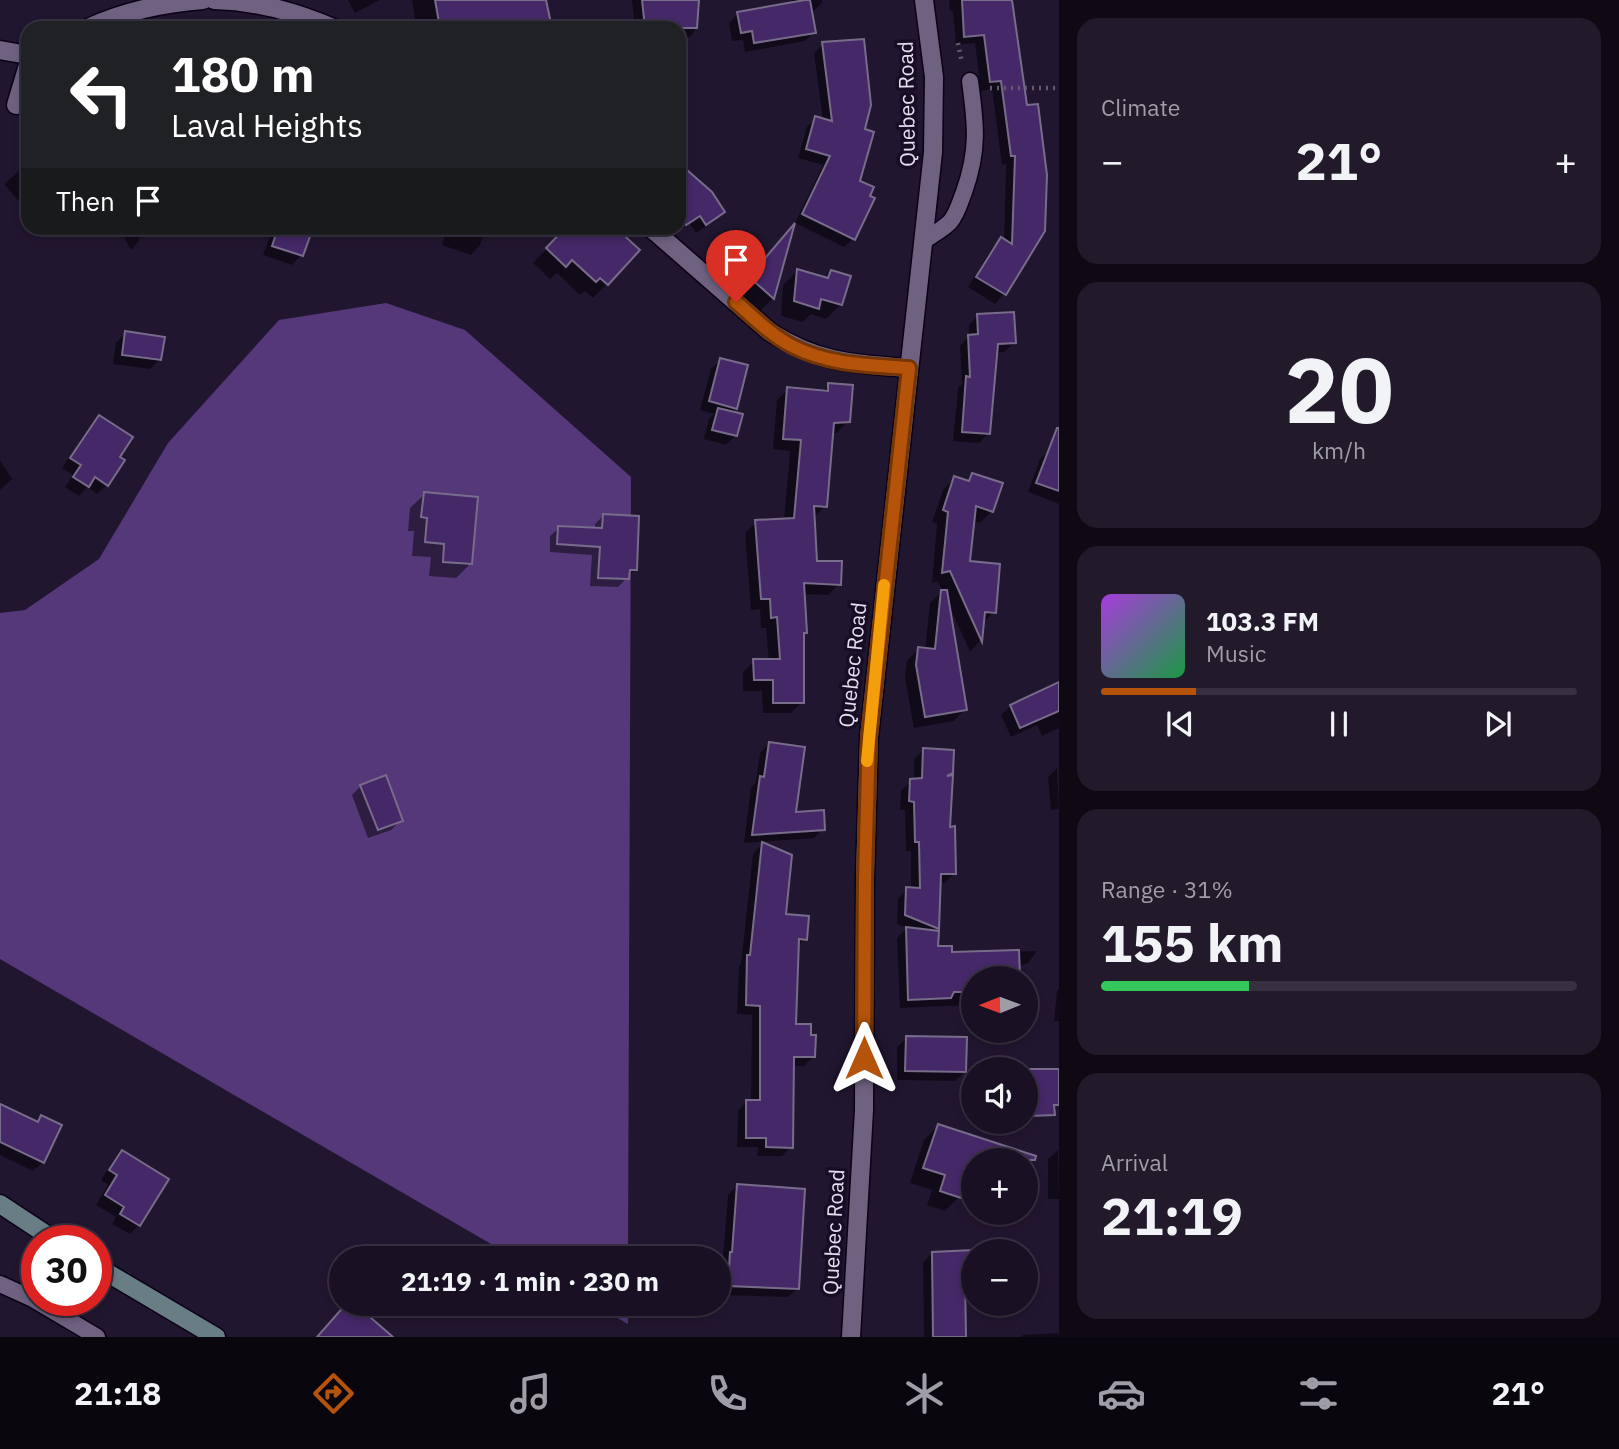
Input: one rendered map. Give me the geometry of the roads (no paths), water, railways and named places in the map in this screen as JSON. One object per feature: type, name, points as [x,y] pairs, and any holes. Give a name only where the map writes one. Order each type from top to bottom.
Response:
[{"type":"street","points":[[108,21],[168,2],[203,0]]},
{"type":"street","points":[[214,0],[244,1],[313,21]]},
{"type":"street","name":"Quebec Road","points":[[851,1337],[864,1110],[864,891],[869,737],[924,241],[934,116],[934,77],[924,0]]},
{"type":"street","points":[[0,50],[21,54]]},
{"type":"street","points":[[16,106],[21,89]]},
{"type":"street","points":[[659,235],[771,332],[791,345],[810,354],[840,362],[909,368]]},
{"type":"street","points":[[0,1204],[32,1225]]},
{"type":"street","points":[[112,1275],[216,1337]]},
{"type":"lane","points":[[924,241],[950,222],[971,172],[976,145],[976,120],[967,78]]},
{"type":"lane","points":[[0,1284],[97,1337]]}]
